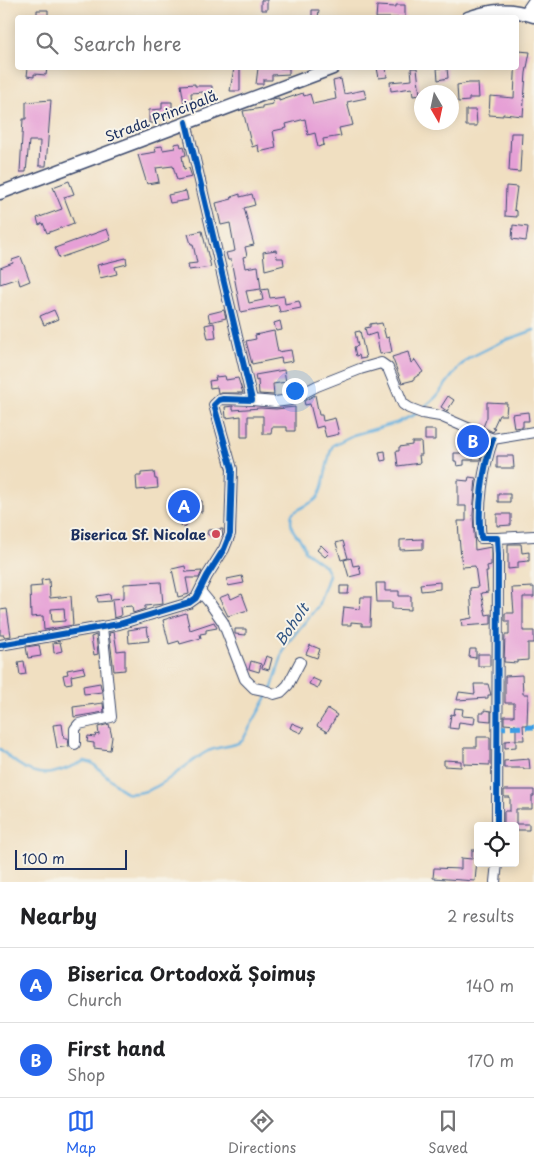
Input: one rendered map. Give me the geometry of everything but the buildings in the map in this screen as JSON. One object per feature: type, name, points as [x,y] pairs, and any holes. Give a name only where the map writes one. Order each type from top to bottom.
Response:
[{"type":"main road","points":[[478,15],[496,10],[529,14]]},
{"type":"main road","name":"Strada Principală","points":[[0,193],[328,70]]},
{"type":"street","points":[[529,14],[534,0]]},
{"type":"street","points":[[186,122],[252,400]]},
{"type":"street","points":[[0,645],[138,619],[189,603],[196,598],[207,576],[229,541],[231,525],[232,469],[214,411],[214,406],[219,400],[275,402],[290,400],[317,386],[381,363],[388,368],[403,404],[417,411],[440,416],[493,440],[534,432]]},
{"type":"street","points":[[493,440],[489,450],[484,479],[481,538],[534,536]]},
{"type":"street","points":[[497,538],[499,568],[497,822]]},
{"type":"street","points":[[200,591],[223,622],[248,683],[254,688],[271,693],[285,690],[300,662]]},
{"type":"street","points":[[75,744],[75,729],[79,724],[111,717],[102,627]]},
{"type":"street","points":[[495,882],[497,867]]},
{"type":"waterway","name":"Boholt","points":[[421,410],[436,397],[459,367],[469,358],[501,342],[534,330]]},
{"type":"waterway","name":"Boholt","points":[[271,691],[285,646],[318,606],[329,575],[325,566],[305,551],[302,542],[292,527],[292,514],[315,500],[318,496],[333,445],[353,435],[396,423],[416,414]]},
{"type":"waterway","name":"Boholt","points":[[0,749],[18,764],[36,773],[52,773],[85,761],[92,763],[126,793],[138,793],[159,785],[208,751],[242,741],[268,695]]},
{"type":"marked path","points":[[496,728],[534,727]]},
{"type":"cycle path","points":[[0,645],[119,624],[189,603],[196,598],[224,549],[230,534],[232,469],[214,405],[223,399],[252,400],[186,122]]},
{"type":"cycle path","points":[[493,439],[489,450],[480,501],[480,527],[481,538],[497,538],[498,555],[497,822]]},
{"type":"place","name":"First hand","points":[[473,441]]},
{"type":"place","name":"Biserica Ortodoxă Șoimuș","points":[[184,506]]},
{"type":"place","name":"Biserica Sf. Nicolae","points":[[216,534]]}]
